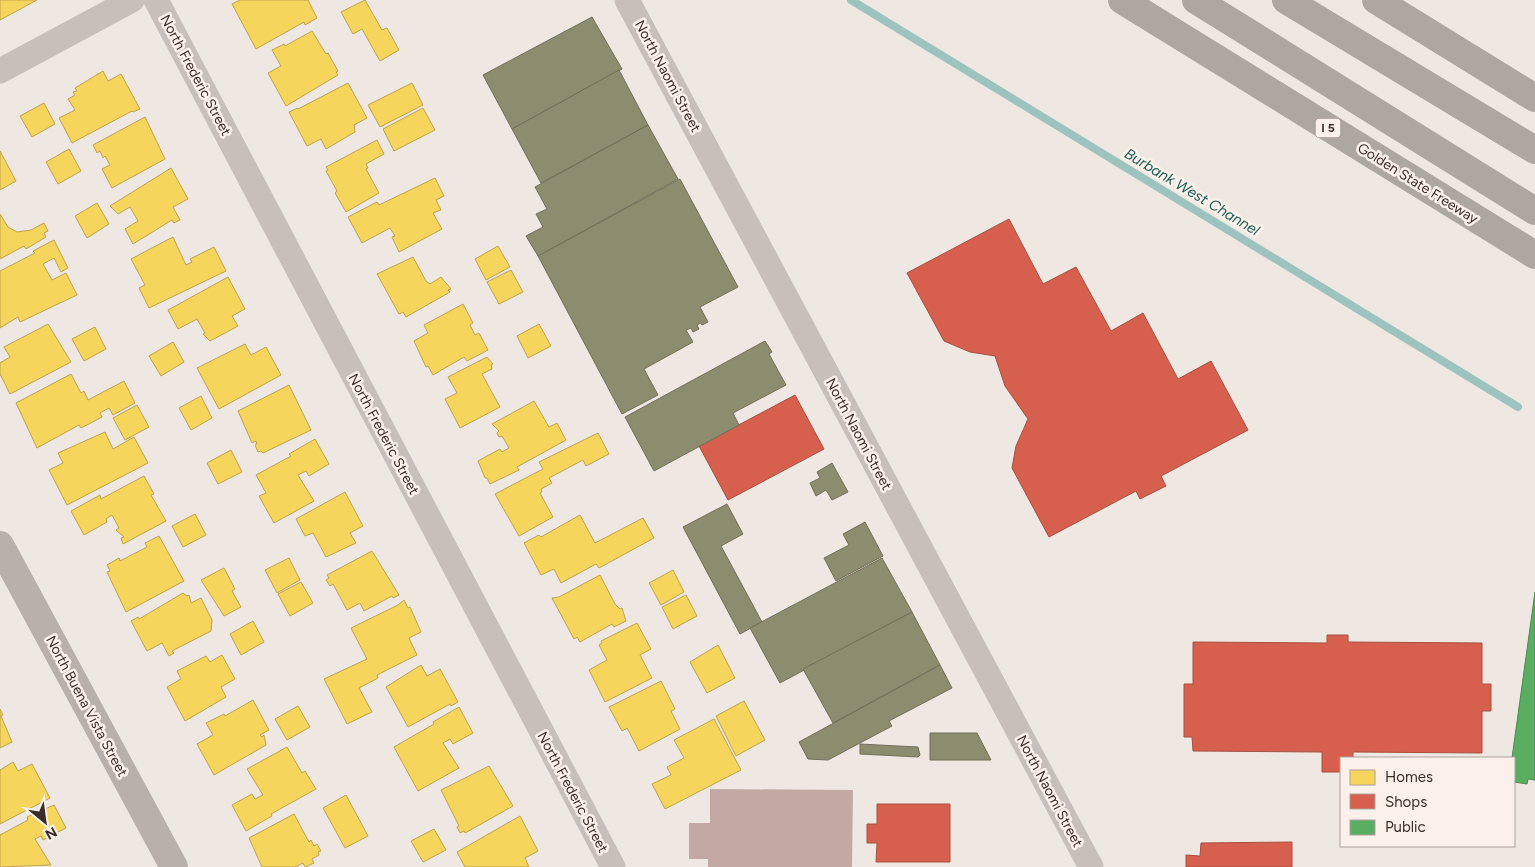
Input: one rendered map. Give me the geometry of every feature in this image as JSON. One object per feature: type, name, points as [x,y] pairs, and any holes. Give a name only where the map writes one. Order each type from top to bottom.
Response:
[{"type":"highway","name":"Golden State Freeway","points":[[1122,0],[1535,255]]},
{"type":"highway","points":[[1196,0],[1535,211]]},
{"type":"highway","points":[[1286,0],[1535,150]]},
{"type":"highway","points":[[1376,0],[1535,98]]},
{"type":"main road","name":"North Buena Vista Street","points":[[0,544],[174,867]]},
{"type":"street","points":[[0,71],[132,0]]},
{"type":"street","name":"North Frederic Street","points":[[156,0],[612,867]]},
{"type":"street","name":"North Naomi Street","points":[[627,0],[1091,867]]},
{"type":"building: Homes","points":[[0,0],[37,0],[0,20]]},
{"type":"building: Homes","points":[[240,0],[308,0],[317,18],[305,25],[304,22],[256,49],[232,4]]},
{"type":"building: Homes","points":[[365,0],[382,30],[387,28],[399,50],[380,61],[362,29],[353,34],[341,12]]},
{"type":"building: Homes","points":[[312,31],[326,54],[328,53],[338,71],[336,72],[338,75],[286,106],[268,73],[281,66],[272,50],[284,44],[285,46]]},
{"type":"building: Homes","points":[[103,71],[108,81],[121,74],[140,109],[132,111],[72,143],[59,118],[75,110],[68,99],[75,95],[73,92],[77,91],[75,88]]},
{"type":"building: Homes","points":[[348,83],[367,118],[354,125],[355,132],[326,149],[321,139],[307,146],[289,112]]},
{"type":"building: Homes","points":[[412,83],[423,105],[380,127],[368,105]]},
{"type":"building: Homes","points":[[44,103],[55,124],[32,137],[20,116]]},
{"type":"building: Homes","points":[[423,108],[435,130],[394,151],[383,129]]},
{"type":"building: Homes","points":[[145,117],[165,159],[112,188],[102,169],[110,165],[105,156],[103,158],[100,151],[97,153],[93,145]]},
{"type":"building: Homes","points":[[377,140],[384,154],[366,164],[368,168],[366,169],[379,193],[346,212],[335,193],[337,191],[326,171],[328,170],[326,167]]},
{"type":"building: Homes","points":[[69,149],[81,171],[58,184],[46,162]]},
{"type":"building: Homes","points":[[0,151],[16,181],[0,190]]},
{"type":"building: Homes","points":[[171,168],[188,199],[173,207],[180,220],[174,223],[172,220],[133,244],[125,229],[138,221],[130,207],[118,214],[110,206]]},
{"type":"building: Homes","points":[[435,178],[444,196],[436,200],[441,210],[433,213],[442,229],[399,252],[392,237],[395,236],[390,228],[362,243],[348,217],[377,202],[379,205]]},
{"type":"building: Homes","points":[[97,203],[109,224],[87,238],[75,216]]},
{"type":"building: Homes","points":[[0,214],[8,227],[17,232],[31,230],[44,223],[48,231],[44,233],[46,237],[26,249],[24,246],[0,259]]},
{"type":"building: Homes","points":[[173,237],[186,265],[192,262],[190,259],[214,247],[226,271],[149,308],[139,288],[145,285],[131,259]]},
{"type":"building: Homes","points":[[54,240],[68,268],[61,272],[54,258],[43,264],[52,280],[66,273],[77,295],[20,322],[18,317],[0,328],[0,271],[35,253],[33,251]]},
{"type":"building: Homes","points":[[498,246],[510,267],[486,280],[475,259]]},
{"type":"building: Homes","points":[[413,257],[426,281],[430,284],[441,277],[451,289],[448,290],[450,292],[406,317],[403,312],[399,314],[377,274]]},
{"type":"building: Homes","points":[[511,270],[523,292],[499,304],[487,282]]},
{"type":"building: Homes","points":[[228,277],[245,309],[232,316],[238,326],[210,341],[203,334],[205,333],[197,319],[178,329],[168,310]]},
{"type":"building: Homes","points":[[463,304],[473,323],[470,325],[475,335],[479,333],[488,350],[467,361],[464,357],[433,375],[428,366],[426,367],[414,341],[428,333],[424,325]]},
{"type":"building: Homes","points":[[48,324],[71,362],[10,394],[0,374],[0,363],[10,357],[4,347]]},
{"type":"building: Homes","points":[[539,324],[551,346],[528,358],[517,336]]},
{"type":"building: Homes","points":[[95,327],[106,349],[84,361],[72,339]]},
{"type":"building: Homes","points":[[173,342],[184,362],[161,376],[149,356]]},
{"type":"building: Homes","points":[[245,344],[251,355],[266,347],[281,375],[219,409],[197,368]]},
{"type":"building: Homes","points":[[487,357],[493,364],[491,365],[492,369],[482,374],[500,407],[460,428],[445,399],[457,393],[448,377]]},
{"type":"building: Homes","points":[[71,374],[81,393],[84,391],[88,400],[124,381],[135,403],[113,415],[109,408],[100,413],[102,417],[81,428],[79,425],[37,448],[16,403]]},
{"type":"building: Homes","points":[[289,385],[311,430],[263,453],[261,451],[258,452],[255,445],[257,444],[256,441],[252,443],[238,411]]},
{"type":"building: Homes","points":[[201,396],[212,418],[191,430],[179,408]]},
{"type":"building: Homes","points":[[534,401],[549,427],[557,423],[566,440],[517,467],[519,470],[490,484],[487,478],[485,478],[478,461],[500,449],[502,452],[509,448],[502,436],[499,437],[497,433],[499,431],[492,424]]},
{"type":"building: Homes","points":[[137,405],[149,427],[125,440],[113,418]]},
{"type":"building: Homes","points":[[105,432],[113,449],[134,437],[148,463],[67,505],[49,470],[63,463],[58,453]]},
{"type":"building: Homes","points":[[598,433],[609,454],[586,466],[583,460],[549,478],[552,483],[541,489],[542,492],[540,493],[553,517],[519,536],[495,494],[543,469],[539,462]]},
{"type":"building: Homes","points":[[315,439],[329,464],[309,476],[306,471],[298,475],[314,501],[274,523],[259,496],[266,493],[256,475],[291,456],[289,454]]},
{"type":"building: Homes","points":[[231,450],[242,472],[218,484],[207,463]]},
{"type":"building: Homes","points":[[144,476],[154,494],[151,495],[166,521],[123,544],[121,538],[124,537],[116,530],[119,528],[112,515],[106,519],[107,522],[84,535],[71,511],[100,495],[101,499]]},
{"type":"building: Homes","points":[[345,492],[363,526],[350,533],[356,543],[326,557],[313,533],[305,536],[296,519]]},
{"type":"building: Homes","points":[[195,514],[206,535],[183,547],[172,526]]},
{"type":"building: Homes","points":[[580,515],[595,543],[643,518],[654,538],[599,568],[596,564],[561,583],[554,569],[541,575],[524,543],[539,535],[541,537]]},
{"type":"building: Homes","points":[[159,536],[184,581],[126,612],[107,572],[110,571],[107,565],[119,558],[120,561],[147,547],[145,543]]},
{"type":"building: Homes","points":[[372,551],[399,595],[393,598],[392,596],[364,611],[360,603],[347,610],[333,584],[330,586],[326,580],[329,578],[327,575]]},
{"type":"building: Homes","points":[[289,558],[300,580],[277,593],[265,570]]},
{"type":"building: Homes","points":[[224,568],[235,589],[232,591],[241,607],[224,616],[201,580]]},
{"type":"building: Homes","points":[[673,570],[684,592],[661,605],[649,583]]},
{"type":"building: Homes","points":[[600,575],[615,604],[620,609],[622,608],[626,621],[614,627],[612,624],[580,642],[577,637],[574,639],[552,598],[559,597]]},
{"type":"building: Homes","points":[[301,582],[313,603],[290,616],[278,594]]},
{"type":"building: Homes","points":[[183,593],[187,596],[189,595],[191,603],[201,598],[212,620],[211,631],[172,651],[174,653],[169,656],[162,643],[147,651],[131,621],[138,617],[139,619]]},
{"type":"building: Homes","points":[[686,595],[697,616],[673,629],[662,607]]},
{"type":"building: Homes","points":[[404,600],[408,608],[410,607],[421,632],[409,638],[417,655],[377,675],[378,678],[359,688],[372,712],[347,724],[324,679],[367,659],[351,628],[398,605]]},
{"type":"building: Homes","points":[[253,621],[264,642],[241,655],[230,634]]},
{"type":"building: Homes","points":[[637,623],[651,649],[640,655],[652,678],[605,702],[589,670],[607,660],[599,645],[602,643],[601,641]]},
{"type":"building: Homes","points":[[718,645],[735,678],[707,693],[690,662]]},
{"type":"building: Homes","points":[[222,655],[235,679],[221,687],[226,697],[185,721],[167,687],[181,679],[177,671],[206,656],[210,662]]},
{"type":"building: Homes","points":[[421,665],[427,676],[440,669],[458,702],[451,706],[450,704],[408,727],[386,687]]},
{"type":"building: Homes","points":[[661,681],[675,709],[671,711],[680,729],[639,751],[627,728],[622,731],[609,707]]},
{"type":"building: Homes","points":[[253,700],[269,730],[260,735],[262,737],[264,735],[266,745],[214,775],[197,744],[213,735],[206,723],[224,714],[225,716]]},
{"type":"building: Homes","points":[[744,701],[765,740],[736,756],[716,716]]},
{"type":"building: Homes","points":[[298,706],[310,727],[287,740],[275,719]]},
{"type":"building: Homes","points":[[459,707],[473,733],[453,744],[450,739],[443,743],[459,768],[418,791],[394,747]]},
{"type":"building: Homes","points":[[0,709],[12,742],[0,748]]},
{"type":"building: Homes","points":[[714,719],[741,770],[665,809],[652,784],[671,775],[667,767],[684,758],[674,740]]},
{"type":"building: Homes","points":[[287,747],[302,773],[305,771],[316,789],[271,814],[272,816],[246,831],[232,805],[252,794],[255,799],[263,795],[247,769]]},
{"type":"building: Homes","points":[[13,762],[18,771],[32,764],[50,798],[0,824],[0,770]]},
{"type":"building: Homes","points":[[489,766],[513,806],[465,833],[464,831],[460,833],[457,827],[459,826],[441,790]]},
{"type":"building: Homes","points":[[346,795],[368,836],[345,848],[323,808]]},
{"type":"building: Homes","points":[[54,805],[66,828],[43,840],[41,836],[35,839],[51,865],[0,867],[0,835],[28,820],[27,817]]},
{"type":"building: Homes","points":[[294,814],[309,842],[311,840],[314,846],[317,844],[321,851],[318,852],[319,855],[312,859],[314,863],[305,867],[303,863],[295,867],[262,867],[249,838]]},
{"type":"building: Homes","points":[[520,816],[538,851],[525,858],[529,867],[465,867],[457,852]]},
{"type":"building: Homes","points":[[434,829],[446,850],[423,862],[411,841]]},
{"type":"building: Shops","points":[[1009,219],[1043,284],[1076,267],[1111,331],[1143,313],[1178,379],[1211,361],[1248,430],[1161,476],[1166,486],[1140,499],[1136,491],[1049,537],[1012,468],[1016,446],[1028,419],[1005,386],[995,356],[970,352],[944,341],[907,273]]},
{"type":"building: Shops","points":[[795,395],[824,449],[728,500],[699,446]]},
{"type":"building: Shops","points":[[1327,635],[1348,635],[1348,642],[1482,643],[1482,684],[1491,684],[1491,711],[1482,711],[1482,753],[1353,752],[1353,757],[1340,757],[1340,772],[1322,772],[1322,752],[1193,751],[1192,737],[1184,737],[1184,684],[1193,684],[1193,642],[1327,643]]},
{"type":"building: Shops","points":[[877,804],[950,804],[950,862],[876,862],[877,843],[867,843],[867,824],[877,824]]},
{"type":"building: Shops","points":[[1292,842],[1292,867],[1186,867],[1186,855],[1200,856],[1201,843]]},
{"type":"building: Public","points":[[1535,592],[1535,780],[1528,779],[1527,784],[1515,782],[1515,757],[1512,757]]},
{"type":"building: Industry","points":[[592,17],[622,69],[512,129],[483,75]]},
{"type":"building: Industry","points":[[619,70],[648,125],[541,183],[512,129]]},
{"type":"building: Industry","points":[[648,125],[678,179],[538,256],[526,236],[543,227],[536,214],[547,209],[535,187]]},
{"type":"building: Industry","points":[[680,179],[738,287],[700,307],[708,322],[697,325],[699,329],[693,332],[691,328],[686,330],[693,342],[644,369],[658,395],[622,414],[538,256]]},
{"type":"building: Industry","points":[[765,341],[772,352],[769,354],[786,385],[733,413],[739,425],[654,471],[625,417]]},
{"type":"building: Industry","points":[[832,463],[848,492],[832,500],[826,490],[816,496],[810,483],[820,478],[817,472]]},
{"type":"building: Industry","points":[[727,504],[743,534],[721,546],[762,622],[740,634],[683,527]]},
{"type":"building: Industry","points":[[865,522],[883,556],[836,581],[824,558],[849,545],[843,534]]},
{"type":"building: Industry","points":[[882,558],[912,612],[780,683],[750,628]]},
{"type":"building: Industry","points":[[912,612],[940,665],[833,723],[803,669]]},
{"type":"building: Industry","points":[[940,665],[952,688],[889,721],[892,726],[828,760],[808,759],[799,742]]},
{"type":"building: Industry","points":[[930,733],[977,733],[991,760],[930,760]]},
{"type":"building: Industry","points":[[860,744],[918,747],[920,755],[918,757],[860,754]]},
{"type":"building: Other","points":[[710,789],[853,790],[852,867],[708,867],[708,859],[689,859],[689,823],[710,823]]},
{"type":"waterway","name":"Burbank West Channel","points":[[851,0],[1518,407]]}]
